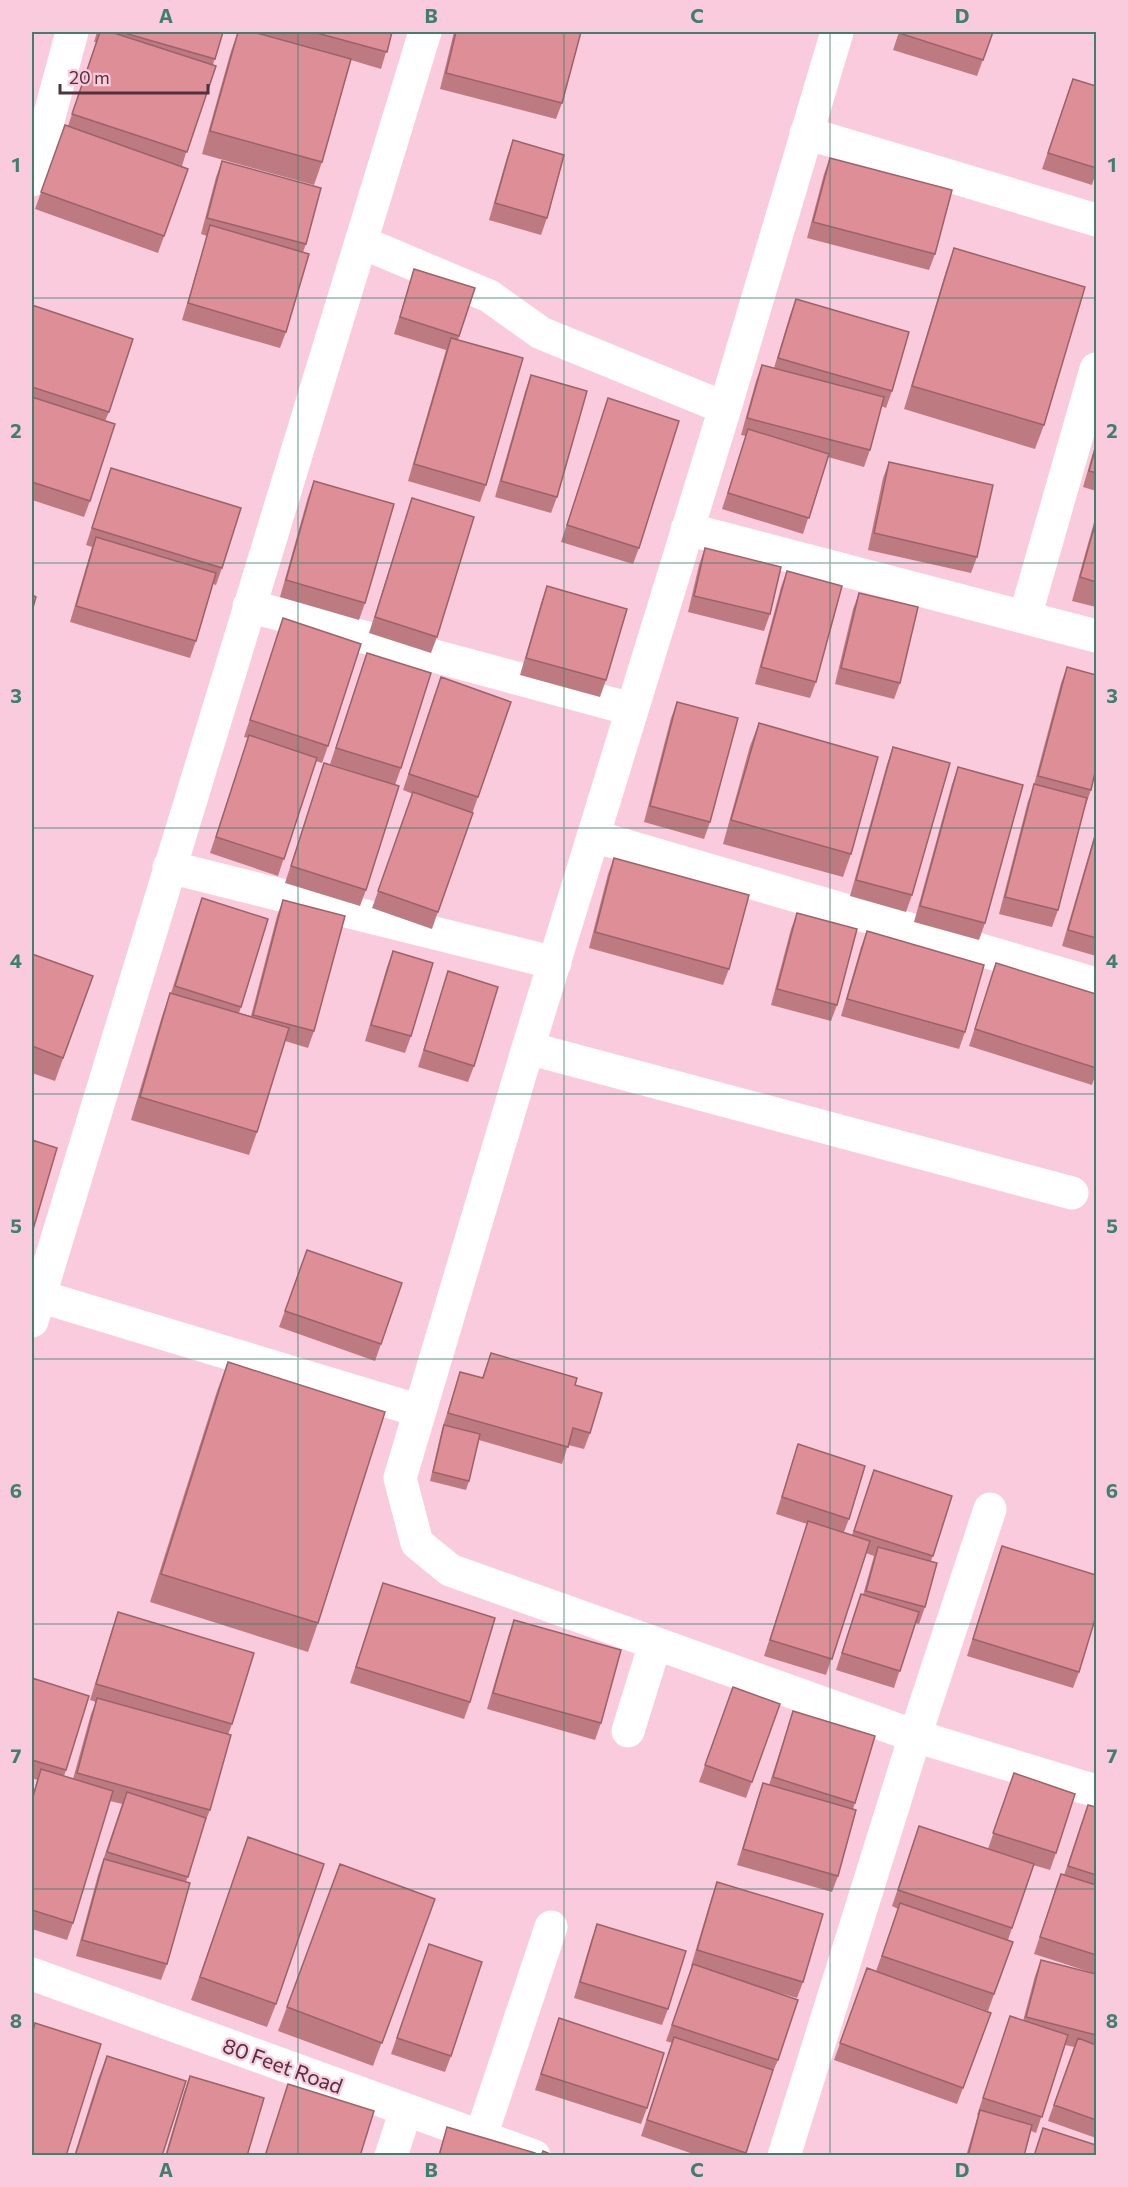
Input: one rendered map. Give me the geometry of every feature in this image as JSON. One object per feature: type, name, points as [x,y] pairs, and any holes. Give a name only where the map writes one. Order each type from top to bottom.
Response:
[{"type":"street","points":[[32,180],[72,32]]},
{"type":"street","points":[[420,1411],[35,1309],[425,32]]},
{"type":"street","points":[[837,32],[725,408],[528,1048],[400,1478],[417,1543],[450,1570],[915,1736],[1096,1791]]},
{"type":"street","points":[[806,133],[1096,220]]},
{"type":"street","points":[[361,242],[489,296],[541,333],[725,408]]},
{"type":"street","points":[[1025,617],[1096,369]]},
{"type":"street","points":[[687,529],[1096,636]]},
{"type":"street","points":[[249,606],[631,709]]},
{"type":"street","points":[[593,836],[1096,984]]},
{"type":"street","points":[[169,867],[555,963]]},
{"type":"street","points":[[528,1048],[1072,1193]]},
{"type":"street","points":[[784,2156],[915,1736],[990,1509]]},
{"type":"street","points":[[628,1731],[655,1644]]},
{"type":"street","points":[[481,2136],[551,1927]]},
{"type":"street","name":"80 Feet Road","points":[[32,1974],[534,2156]]},
{"type":"street","points":[[391,2156],[406,2110]]},
{"type":"building","points":[[100,32],[111,32],[216,66],[187,152],[72,114]]},
{"type":"building","points":[[121,32],[223,32],[215,59]]},
{"type":"building","points":[[238,32],[253,32],[351,59],[322,162],[210,131]]},
{"type":"building","points":[[313,32],[392,32],[387,52]]},
{"type":"building","points":[[456,32],[581,32],[562,103],[446,73]]},
{"type":"building","points":[[900,32],[993,32],[983,60]]},
{"type":"building","points":[[1073,79],[1096,86],[1096,168],[1048,153]]},
{"type":"building","points":[[65,125],[188,169],[164,236],[41,192]]},
{"type":"building","points":[[513,140],[564,155],[547,218],[495,203]]},
{"type":"building","points":[[830,158],[952,190],[935,254],[813,222]]},
{"type":"building","points":[[222,161],[321,188],[306,244],[207,218]]},
{"type":"building","points":[[210,225],[309,254],[286,332],[188,303]]},
{"type":"building","points":[[954,248],[1085,287],[1044,425],[912,386]]},
{"type":"building","points":[[414,269],[475,288],[459,336],[400,317]]},
{"type":"building","points":[[796,299],[909,332],[892,391],[778,358]]},
{"type":"building","points":[[32,305],[133,339],[109,412],[32,387]]},
{"type":"building","points":[[451,338],[523,358],[486,485],[414,464]]},
{"type":"building","points":[[762,365],[884,397],[870,450],[747,418]]},
{"type":"building","points":[[531,375],[587,391],[557,497],[501,481]]},
{"type":"building","points":[[32,397],[115,424],[90,501],[32,482]]},
{"type":"building","points":[[608,398],[679,421],[639,548],[567,525]]},
{"type":"building","points":[[748,429],[829,454],[809,518],[728,493]]},
{"type":"building","points":[[1096,446],[1096,473],[1089,471]]},
{"type":"building","points":[[889,462],[993,485],[977,557],[874,533]]},
{"type":"building","points":[[111,468],[241,508],[222,568],[92,528]]},
{"type":"building","points":[[314,481],[394,504],[365,603],[286,580]]},
{"type":"building","points":[[412,498],[474,517],[437,637],[375,617]]},
{"type":"building","points":[[1096,521],[1096,582],[1080,577]]},
{"type":"building","points":[[96,537],[216,573],[196,641],[76,606]]},
{"type":"building","points":[[705,548],[781,567],[770,614],[694,596]]},
{"type":"building","points":[[787,571],[842,586],[816,682],[761,667]]},
{"type":"building","points":[[547,586],[627,609],[606,680],[526,658]]},
{"type":"building","points":[[859,593],[918,607],[900,683],[841,668]]},
{"type":"building","points":[[32,595],[36,597],[32,611]]},
{"type":"building","points":[[283,618],[361,644],[328,746],[250,720]]},
{"type":"building","points":[[367,653],[431,673],[401,768],[336,748]]},
{"type":"building","points":[[1067,667],[1096,675],[1096,768],[1091,790],[1038,776]]},
{"type":"building","points":[[441,677],[511,702],[478,797],[409,774]]},
{"type":"building","points":[[677,702],[738,718],[710,822],[650,806]]},
{"type":"building","points":[[759,723],[878,757],[851,854],[731,820]]},
{"type":"building","points":[[249,735],[317,758],[284,859],[216,837]]},
{"type":"building","points":[[893,747],[950,763],[912,895],[856,880]]},
{"type":"building","points":[[324,763],[399,786],[366,890],[291,866]]},
{"type":"building","points":[[958,767],[1023,785],[985,923],[920,906]]},
{"type":"building","points":[[1034,784],[1087,798],[1058,910],[1005,897]]},
{"type":"building","points":[[413,792],[473,813],[438,912],[378,891]]},
{"type":"building","points":[[1096,833],[1096,938],[1068,930]]},
{"type":"building","points":[[614,858],[749,895],[729,969],[595,932]]},
{"type":"building","points":[[202,898],[268,919],[241,1007],[175,986]]},
{"type":"building","points":[[283,900],[345,916],[314,1031],[253,1015]]},
{"type":"building","points":[[797,913],[857,929],[837,1005],[777,989]]},
{"type":"building","points":[[867,931],[984,965],[965,1032],[847,999]]},
{"type":"building","points":[[393,951],[433,963],[411,1036],[371,1025]]},
{"type":"building","points":[[32,954],[93,976],[63,1058],[32,1046]]},
{"type":"building","points":[[996,963],[1096,994],[1096,1068],[975,1029]]},
{"type":"building","points":[[448,971],[498,987],[474,1066],[424,1050]]},
{"type":"building","points":[[170,993],[289,1028],[257,1132],[140,1097]]},
{"type":"building","points":[[32,1140],[57,1148],[32,1233]]},
{"type":"building","points":[[307,1250],[402,1283],[381,1344],[285,1311]]},
{"type":"building","points":[[491,1353],[577,1378],[575,1385],[602,1393],[590,1433],[573,1428],[568,1447],[448,1413],[460,1372],[483,1378]]},
{"type":"building","points":[[228,1362],[385,1412],[318,1623],[161,1574]]},
{"type":"building","points":[[444,1425],[480,1434],[469,1481],[433,1472]]},
{"type":"building","points":[[798,1444],[865,1466],[849,1519],[782,1497]]},
{"type":"building","points":[[874,1470],[952,1496],[933,1556],[854,1531]]},
{"type":"building","points":[[808,1521],[870,1541],[832,1659],[770,1640]]},
{"type":"building","points":[[1002,1546],[1096,1575],[1096,1616],[1079,1672],[973,1639]]},
{"type":"building","points":[[878,1547],[937,1563],[925,1607],[866,1591]]},
{"type":"building","points":[[383,1583],[495,1618],[470,1702],[356,1667]]},
{"type":"building","points":[[861,1594],[919,1612],[900,1671],[842,1653]]},
{"type":"building","points":[[118,1612],[254,1653],[232,1724],[96,1684]]},
{"type":"building","points":[[514,1620],[621,1650],[601,1723],[493,1693]]},
{"type":"building","points":[[32,1678],[89,1696],[66,1770],[32,1760]]},
{"type":"building","points":[[733,1687],[780,1704],[752,1782],[705,1765]]},
{"type":"building","points":[[97,1698],[231,1735],[210,1810],[77,1773]]},
{"type":"building","points":[[793,1711],[875,1736],[855,1803],[773,1777]]},
{"type":"building","points":[[41,1769],[113,1791],[73,1923],[32,1910],[32,1800]]},
{"type":"building","points":[[1014,1773],[1075,1794],[1056,1853],[993,1833]]},
{"type":"building","points":[[763,1783],[856,1810],[838,1876],[743,1849]]},
{"type":"building","points":[[127,1792],[206,1818],[188,1877],[107,1852]]},
{"type":"building","points":[[1088,1805],[1096,1807],[1096,1875],[1068,1866]]},
{"type":"building","points":[[919,1826],[1034,1864],[1012,1928],[898,1890]]},
{"type":"building","points":[[248,1837],[324,1864],[276,2004],[200,1977]]},
{"type":"building","points":[[104,1859],[190,1883],[167,1964],[82,1940]]},
{"type":"building","points":[[340,1864],[435,1899],[382,2043],[287,2007]]},
{"type":"building","points":[[1061,1874],[1096,1885],[1096,1955],[1040,1937]]},
{"type":"building","points":[[717,1882],[823,1914],[803,1982],[697,1950]]},
{"type":"building","points":[[900,1903],[1013,1942],[994,1994],[882,1956]]},
{"type":"building","points":[[597,1924],[686,1951],[668,2009],[580,1982]]},
{"type":"building","points":[[429,1944],[482,1962],[451,2056],[397,2038]]},
{"type":"building","points":[[1041,1960],[1096,1974],[1096,2035],[1026,2017]]},
{"type":"building","points":[[693,1964],[798,2000],[778,2060],[672,2025]]},
{"type":"building","points":[[867,1968],[991,2013],[963,2088],[840,2043]]},
{"type":"building","points":[[1010,2016],[1068,2035],[1042,2117],[983,2098]]},
{"type":"building","points":[[559,2018],[664,2053],[647,2108],[541,2074]]},
{"type":"building","points":[[35,2023],[101,2044],[66,2156],[32,2156],[32,2034]]},
{"type":"building","points":[[674,2037],[773,2070],[746,2153],[647,2120]]},
{"type":"building","points":[[1078,2038],[1096,2045],[1096,2120],[1054,2105]]},
{"type":"building","points":[[107,2056],[186,2081],[162,2156],[75,2156]]},
{"type":"building","points":[[190,2076],[264,2098],[247,2156],[166,2156]]},
{"type":"building","points":[[288,2084],[374,2111],[360,2156],[265,2156]]},
{"type":"building","points":[[980,2110],[1032,2125],[1024,2156],[968,2156]]},
{"type":"building","points":[[447,2127],[535,2153],[534,2156],[439,2156]]},
{"type":"building","points":[[1043,2128],[1096,2145],[1096,2156],[1034,2156]]},
{"type":"building","points":[[543,2151],[555,2156],[541,2156]]}]
